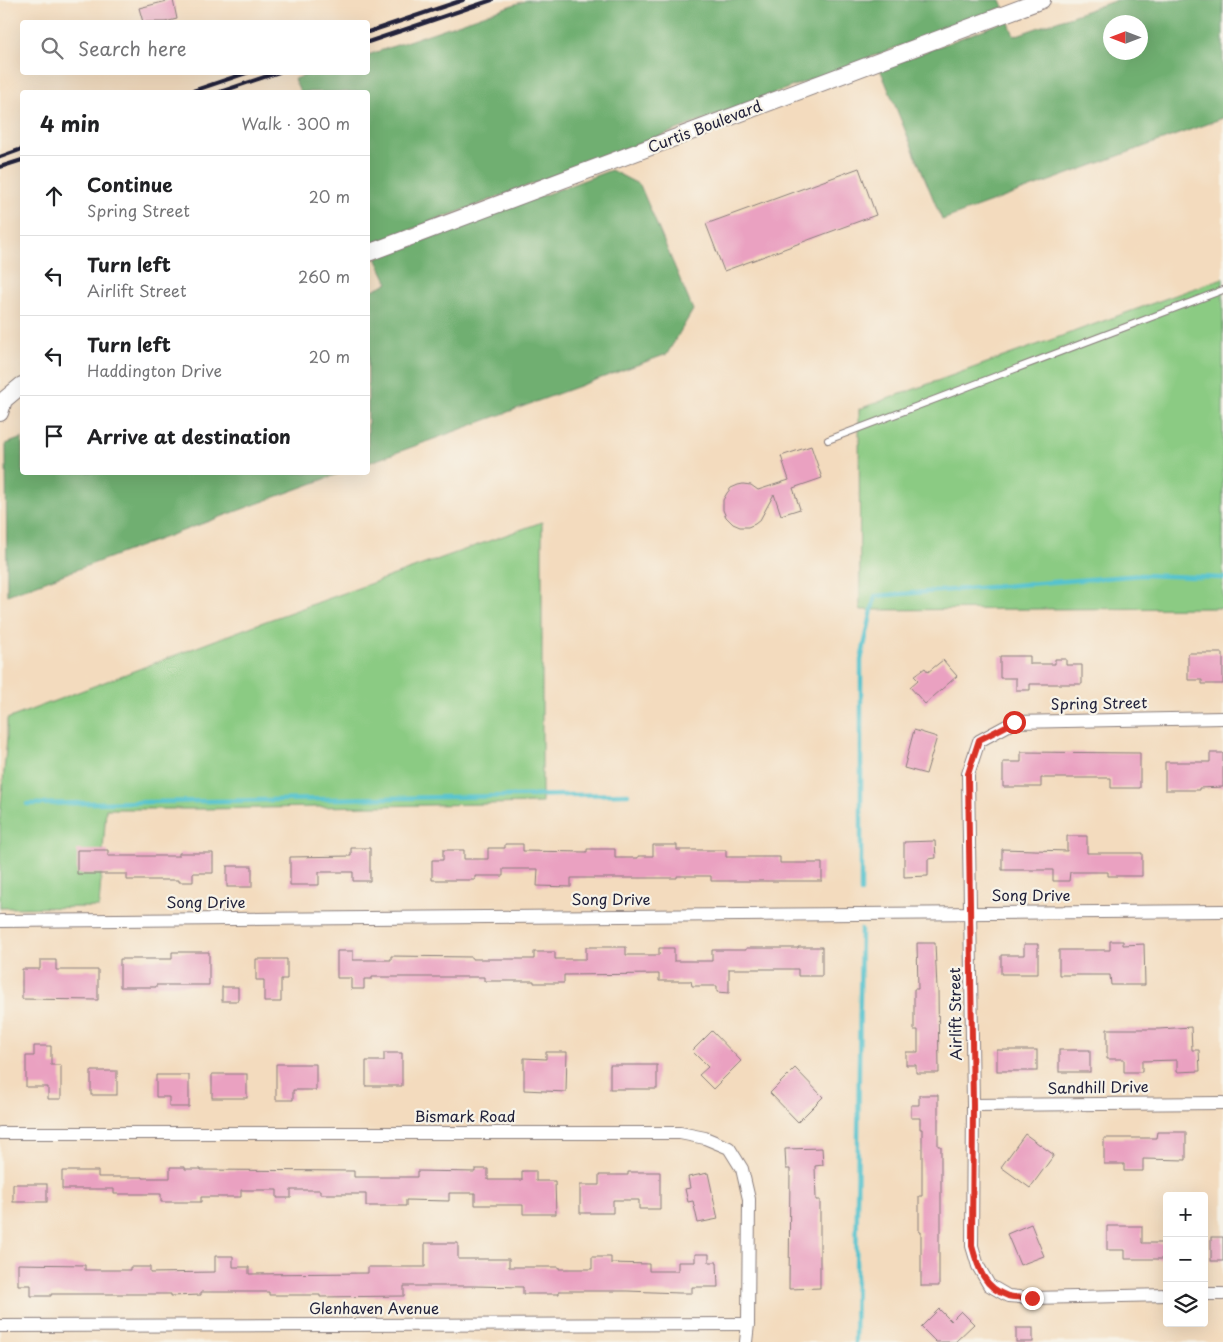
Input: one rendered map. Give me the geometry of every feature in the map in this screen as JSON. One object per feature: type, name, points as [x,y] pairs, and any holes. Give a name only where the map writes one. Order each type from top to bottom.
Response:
[{"type":"street","name":"Curtis Boulevard","points":[[370,252],[1042,0]]},
{"type":"street","points":[[0,414],[4,400],[20,387]]},
{"type":"street","name":"Spring Street","points":[[979,740],[1014,722],[1223,718]]},
{"type":"street","name":"Airlift Street","points":[[979,740],[968,774],[973,1105],[972,1246],[978,1266],[989,1286],[1008,1296],[1032,1298],[1163,1295]]},
{"type":"street","name":"Song Drive","points":[[0,921],[1223,911]]},
{"type":"street","name":"Sandhill Drive","points":[[973,1105],[1223,1103]]},
{"type":"street","name":"Bismark Road","points":[[0,1133],[680,1133],[705,1138],[729,1148],[742,1169],[749,1199],[748,1324],[746,1342]]},
{"type":"street","points":[[1208,1294],[1223,1294]]},
{"type":"street","name":"Glenhaven Avenue","points":[[0,1326],[748,1324]]},
{"type":"lane","points":[[828,440],[1223,290]]},
{"type":"green space","points":[[527,0],[1001,0],[1004,7],[370,245],[370,90],[299,90],[294,79],[307,75],[370,75],[370,54]]},
{"type":"green space","points":[[1117,0],[1223,0],[1223,118],[942,220],[880,69],[1008,20],[1014,36]]},
{"type":"green space","points":[[611,170],[640,185],[693,310],[667,354],[370,462],[370,291],[388,283],[376,258]]},
{"type":"green space","points":[[1223,278],[1223,608],[860,610],[859,409]]},
{"type":"green space","points":[[20,439],[20,475],[336,475],[7,595],[6,444]]},
{"type":"green space","points":[[542,522],[542,803],[106,809],[99,907],[0,908],[0,815],[7,719],[255,625]]},
{"type":"building","points":[[173,0],[177,19],[142,20],[139,8]]},
{"type":"building","points":[[859,168],[876,215],[724,271],[706,224]]},
{"type":"building","points":[[811,446],[822,478],[793,488],[800,509],[781,515],[774,494],[760,520],[755,524],[748,527],[740,527],[733,524],[726,517],[723,510],[723,500],[731,488],[743,484],[751,485],[758,490],[789,480],[781,456]]},
{"type":"building","points":[[1188,653],[1223,653],[1223,684],[1202,684],[1202,680],[1188,680]]},
{"type":"building","points":[[1000,656],[1030,656],[1030,664],[1055,664],[1055,659],[1066,659],[1066,665],[1082,665],[1082,684],[1030,684],[1030,690],[1016,690],[1016,678],[1000,678]]},
{"type":"building","points":[[943,660],[957,676],[925,704],[910,687],[918,680],[914,676],[925,668],[928,672]]},
{"type":"building","points":[[914,730],[937,737],[926,774],[904,768]]},
{"type":"building","points":[[1021,752],[1140,753],[1140,788],[1111,788],[1111,778],[1041,778],[1041,787],[1003,787],[1003,762],[1021,762]]},
{"type":"building","points":[[1210,753],[1223,753],[1223,787],[1199,788],[1199,790],[1165,790],[1165,762],[1210,762]]},
{"type":"building","points":[[1067,836],[1087,836],[1087,853],[1142,853],[1142,876],[1108,876],[1108,872],[1070,872],[1069,881],[1053,881],[1053,870],[1002,870],[1002,849],[1067,851]]},
{"type":"building","points":[[935,841],[936,858],[928,859],[928,876],[904,877],[904,842]]},
{"type":"building","points":[[505,844],[523,844],[523,851],[587,852],[587,849],[615,849],[615,858],[653,856],[653,845],[677,845],[677,850],[726,850],[726,857],[780,857],[780,863],[822,863],[822,881],[711,881],[711,876],[677,876],[677,878],[571,878],[571,887],[537,886],[538,869],[503,869],[503,876],[475,876],[475,880],[432,880],[432,860],[443,860],[443,850],[464,850],[464,859],[488,859],[488,848],[505,848]]},
{"type":"building","points":[[351,848],[370,848],[370,881],[353,881],[353,872],[319,872],[319,885],[290,885],[290,857],[351,856]]},
{"type":"building","points":[[77,850],[108,850],[108,856],[179,856],[179,853],[213,853],[213,873],[193,873],[193,882],[179,882],[179,880],[127,880],[127,874],[77,874]]},
{"type":"building","points":[[227,866],[252,866],[252,887],[227,887]]},
{"type":"building","points":[[1110,941],[1123,941],[1123,945],[1144,944],[1145,985],[1111,985],[1110,975],[1059,975],[1059,950],[1110,950]]},
{"type":"building","points":[[917,943],[935,943],[938,989],[939,1073],[916,1073],[916,1065],[906,1065],[906,1052],[918,1052],[918,1030],[914,1030],[914,989],[918,989]]},
{"type":"building","points":[[1024,944],[1038,944],[1038,974],[1001,974],[1001,955],[1024,955]]},
{"type":"building","points":[[586,947],[626,947],[626,955],[659,955],[659,948],[674,948],[674,961],[712,961],[712,950],[822,947],[822,976],[798,976],[798,969],[729,969],[729,993],[717,992],[717,986],[692,986],[691,981],[659,981],[659,974],[564,975],[564,983],[484,981],[484,977],[372,977],[372,979],[364,979],[364,989],[351,989],[351,978],[337,978],[337,951],[353,951],[353,960],[391,960],[391,956],[534,959],[534,952],[555,952],[555,959],[586,959]]},
{"type":"building","points":[[172,952],[209,952],[209,985],[120,987],[120,959],[172,959]]},
{"type":"building","points":[[256,959],[287,959],[287,979],[281,979],[281,1002],[264,1002],[264,980],[256,980]]},
{"type":"building","points":[[40,960],[56,960],[56,970],[98,970],[98,1000],[22,999],[22,969],[40,969]]},
{"type":"building","points":[[222,987],[238,987],[238,1001],[222,1001]]},
{"type":"building","points":[[1191,1027],[1192,1050],[1199,1050],[1200,1071],[1177,1072],[1177,1060],[1142,1061],[1142,1072],[1124,1072],[1124,1059],[1107,1059],[1107,1029]]},
{"type":"building","points":[[712,1031],[741,1061],[713,1089],[699,1075],[708,1067],[692,1051]]},
{"type":"building","points":[[34,1046],[51,1046],[51,1065],[61,1065],[61,1099],[48,1099],[48,1087],[26,1087],[26,1056],[34,1056]]},
{"type":"building","points":[[997,1050],[1037,1050],[1037,1071],[997,1071]]},
{"type":"building","points":[[1059,1050],[1090,1050],[1090,1072],[1059,1072]]},
{"type":"building","points":[[546,1052],[567,1052],[566,1092],[524,1090],[524,1058],[546,1059]]},
{"type":"building","points":[[384,1053],[402,1053],[402,1086],[366,1086],[366,1061],[384,1061]]},
{"type":"building","points":[[276,1064],[316,1064],[316,1090],[293,1090],[293,1100],[276,1100]]},
{"type":"building","points":[[610,1065],[657,1065],[657,1089],[610,1089]]},
{"type":"building","points":[[795,1068],[823,1097],[798,1122],[770,1093]]},
{"type":"building","points":[[91,1071],[117,1071],[117,1095],[91,1095]]},
{"type":"building","points":[[212,1074],[247,1074],[247,1098],[212,1098]]},
{"type":"building","points":[[156,1075],[189,1075],[189,1107],[169,1107],[169,1097],[156,1097]]},
{"type":"building","points":[[919,1095],[938,1095],[938,1146],[941,1146],[939,1286],[921,1286],[919,1196],[922,1196],[922,1129],[920,1129],[920,1118],[911,1118],[911,1105],[919,1105]]},
{"type":"building","points":[[1157,1132],[1186,1132],[1186,1160],[1143,1159],[1143,1171],[1124,1171],[1124,1164],[1104,1164],[1104,1138],[1156,1138]]},
{"type":"building","points":[[1025,1134],[1054,1155],[1030,1188],[1001,1167]]},
{"type":"building","points":[[822,1148],[823,1165],[815,1166],[816,1200],[820,1200],[820,1288],[789,1289],[790,1169],[786,1169],[785,1149]]},
{"type":"building","points":[[170,1167],[201,1170],[354,1171],[354,1177],[417,1177],[417,1171],[475,1172],[475,1169],[488,1169],[488,1180],[522,1180],[522,1171],[536,1171],[536,1181],[555,1181],[556,1214],[523,1214],[523,1205],[475,1205],[475,1193],[449,1193],[449,1201],[406,1200],[406,1206],[366,1206],[366,1194],[320,1194],[320,1190],[291,1190],[291,1198],[277,1198],[277,1190],[241,1190],[241,1197],[201,1197],[201,1202],[161,1202],[161,1194],[114,1194],[114,1189],[62,1189],[62,1171],[98,1171],[98,1177],[170,1178]]},
{"type":"building","points":[[628,1172],[660,1172],[660,1209],[639,1209],[639,1200],[613,1200],[613,1213],[580,1213],[580,1185],[599,1185],[599,1175],[628,1175]]},
{"type":"building","points":[[708,1173],[718,1219],[698,1223],[693,1201],[688,1202],[685,1189],[690,1188],[688,1177]]},
{"type":"building","points":[[13,1184],[47,1184],[47,1202],[13,1202]]},
{"type":"building","points":[[1031,1224],[1044,1256],[1020,1265],[1007,1234]]},
{"type":"building","points":[[1107,1226],[1142,1226],[1142,1243],[1163,1243],[1163,1259],[1125,1259],[1125,1250],[1107,1250]]},
{"type":"building","points":[[1211,1237],[1223,1237],[1223,1261],[1211,1261]]},
{"type":"building","points":[[425,1243],[458,1243],[458,1259],[509,1259],[509,1267],[559,1267],[559,1269],[592,1269],[592,1257],[611,1257],[611,1263],[649,1264],[649,1271],[678,1271],[678,1262],[695,1262],[695,1254],[709,1254],[709,1262],[717,1262],[718,1287],[692,1287],[692,1293],[559,1291],[559,1294],[523,1294],[523,1287],[404,1286],[404,1296],[320,1297],[320,1295],[269,1295],[269,1292],[201,1292],[201,1295],[171,1296],[171,1294],[51,1294],[51,1296],[31,1296],[31,1285],[18,1285],[18,1264],[85,1265],[85,1270],[130,1270],[130,1267],[150,1267],[150,1273],[215,1272],[215,1256],[233,1256],[233,1267],[249,1267],[249,1274],[368,1273],[368,1267],[425,1267]]},
{"type":"building","points":[[939,1309],[951,1321],[961,1311],[974,1324],[955,1342],[936,1342],[921,1327]]},
{"type":"building","points":[[1016,1328],[1033,1328],[1033,1342],[1016,1342]]},
{"type":"waterway","points":[[861,892],[861,660],[875,596],[1142,575],[1223,578]]},
{"type":"waterway","points":[[27,804],[628,794]]},
{"type":"waterway","points":[[855,1342],[861,929]]},
{"type":"railway","points":[[370,31],[463,0]]},
{"type":"railway","points":[[370,41],[492,0]]},
{"type":"railway","points":[[196,90],[240,75]]},
{"type":"railway","points":[[226,90],[270,75]]},
{"type":"railway","points":[[0,157],[20,150]]},
{"type":"railway","points":[[0,167],[20,161]]},
{"type":"route","points":[[1014,722],[979,740],[968,774],[973,1105],[972,1246],[978,1266],[989,1286],[1008,1296],[1032,1298]]}]
